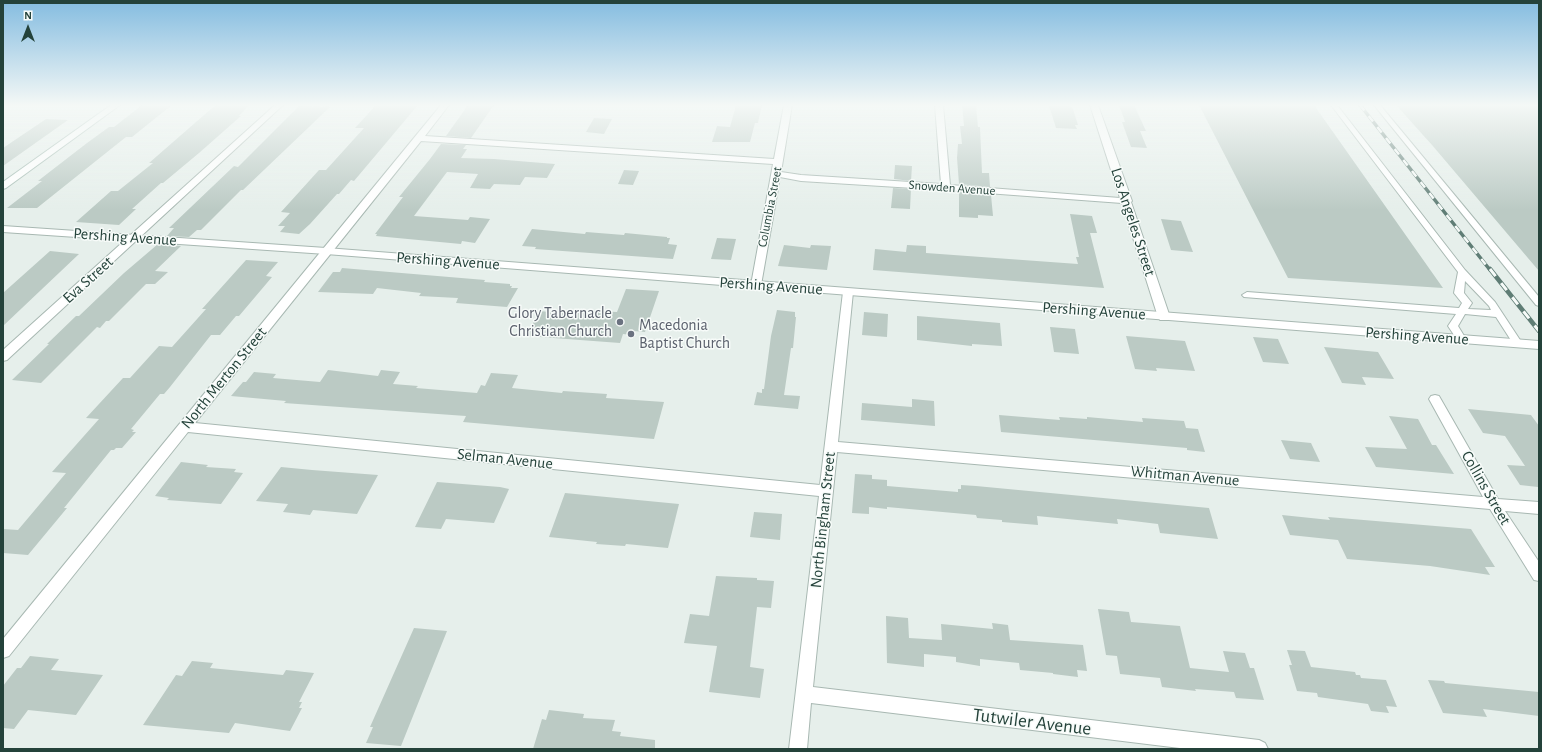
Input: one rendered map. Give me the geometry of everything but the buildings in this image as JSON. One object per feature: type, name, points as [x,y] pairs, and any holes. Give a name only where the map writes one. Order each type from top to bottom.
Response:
[{"type":"street","points":[[3,186],[66,140]]},
{"type":"street","name":"Eva Street","points":[[3,357],[240,140]]},
{"type":"street","name":"North Merton Street","points":[[3,651],[416,140]]},
{"type":"street","points":[[449,140],[779,162]]},
{"type":"street","name":"Columbia Street","points":[[756,285],[782,140]]},
{"type":"street","points":[[943,140],[946,187]]},
{"type":"street","name":"Los Angeles Street","points":[[1106,140],[1164,317]]},
{"type":"street","name":"Snowden Avenue","points":[[776,174],[801,178],[946,187],[1127,201]]},
{"type":"street","name":"Pershing Avenue","points":[[3,229],[326,251],[1539,345]]},
{"type":"street","name":"North Bingham Street","points":[[798,749],[848,292]]},
{"type":"street","name":"Collins Street","points":[[1435,399],[1493,503],[1539,576]]},
{"type":"street","name":"Selman Avenue","points":[[184,427],[826,491]]},
{"type":"street","name":"Whitman Avenue","points":[[831,446],[1539,508]]},
{"type":"street","name":"Tutwiler Avenue","points":[[804,694],[1259,749]]},
{"type":"lane","points":[[1361,140],[1462,272],[1492,304],[1517,343]]},
{"type":"lane","points":[[1407,140],[1539,302]]},
{"type":"lane","points":[[1461,339],[1453,326],[1466,303],[1459,293],[1462,272]]},
{"type":"lane","points":[[1247,295],[1499,314]]},
{"type":"railway","points":[[1388,140],[1490,270]]},
{"type":"railway","points":[[1490,269],[1539,331]]},
{"type":"place","name":"Glory Tabernacle Christian Church","points":[[620,322]]},
{"type":"place","name":"Macedonia Baptist Church","points":[[631,334]]}]
